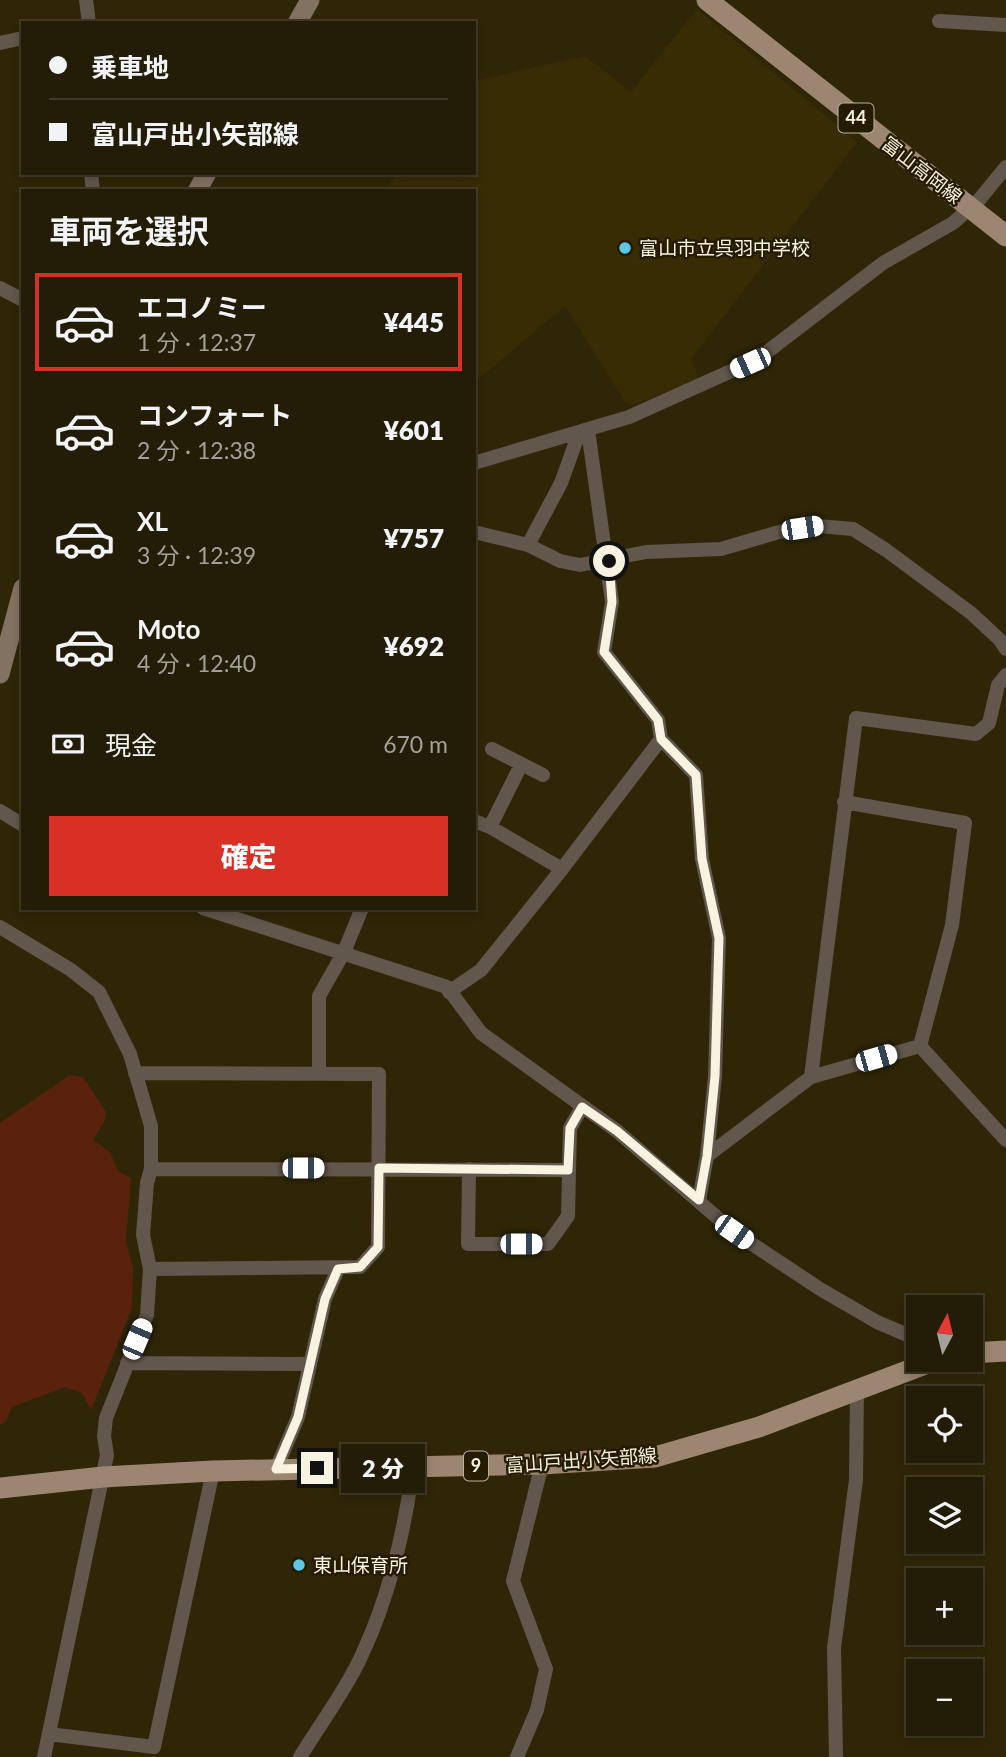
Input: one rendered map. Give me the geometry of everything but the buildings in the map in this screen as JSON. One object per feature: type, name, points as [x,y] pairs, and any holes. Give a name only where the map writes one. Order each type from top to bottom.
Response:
[{"type":"main road","points":[[298,21],[310,0]]},
{"type":"main road","name":"富山高岡線","points":[[710,1],[1006,236]]},
{"type":"main road","points":[[0,674],[21,595]]},
{"type":"main road","points":[[984,1352],[1006,1351]]},
{"type":"main road","name":"富山戸出小矢部線","points":[[0,1488],[103,1477],[213,1471],[542,1464],[655,1457],[759,1427],[906,1371]]},
{"type":"street","points":[[86,0],[87,21]]},
{"type":"street","points":[[939,21],[1006,25]]},
{"type":"street","points":[[0,43],[21,38]]},
{"type":"street","points":[[476,462],[629,417],[758,359],[883,263],[953,223],[1006,167]]},
{"type":"street","points":[[0,288],[21,298]]},
{"type":"street","points":[[528,545],[561,484],[584,431]]},
{"type":"street","points":[[584,431],[609,561],[612,602],[604,652],[658,720],[661,739],[696,775],[702,859],[719,938],[715,1076],[707,1156],[699,1200]]},
{"type":"street","points":[[476,532],[528,545],[559,561],[580,565],[646,552],[721,549],[779,532],[818,526],[853,529],[886,550],[1004,640]]},
{"type":"street","points":[[811,1077],[856,718],[976,734],[989,723],[998,685],[1006,675]]},
{"type":"street","points":[[449,992],[481,970],[661,739]]},
{"type":"street","points":[[492,749],[543,775]]},
{"type":"street","points":[[490,827],[521,765]]},
{"type":"street","points":[[844,802],[965,823],[951,925],[920,1046]]},
{"type":"street","points":[[0,811],[21,824]]},
{"type":"street","points":[[476,822],[490,827],[562,869]]},
{"type":"street","points":[[209,910],[447,987],[481,1033],[617,1131],[734,1232],[820,1289],[877,1322],[906,1334]]},
{"type":"street","points":[[319,1073],[319,996],[344,952],[361,910]]},
{"type":"street","points":[[0,927],[71,970],[99,992],[130,1054],[151,1126],[151,1169],[147,1183],[143,1235],[150,1269],[147,1315],[106,1418],[104,1436],[107,1455],[103,1477],[44,1757]]},
{"type":"street","points":[[707,1156],[811,1077],[920,1046]]},
{"type":"street","points":[[920,1046],[1006,1140]]},
{"type":"street","points":[[135,1073],[379,1074],[378,1247],[360,1267],[150,1269]]},
{"type":"street","points":[[469,1168],[468,1244],[548,1244],[568,1216],[570,1128],[582,1107]]},
{"type":"street","points":[[151,1169],[568,1170]]},
{"type":"street","points":[[276,1469],[298,1417],[325,1299],[338,1269]]},
{"type":"street","points":[[127,1363],[308,1364]]},
{"type":"street","points":[[836,1757],[834,1648],[856,1480],[857,1390]]},
{"type":"street","points":[[517,1757],[537,1710],[546,1669],[513,1581],[542,1464]]},
{"type":"street","points":[[49,1734],[154,1747],[213,1471]]},
{"type":"street","points":[[300,1757],[358,1665],[383,1605],[406,1514],[412,1475]]},
{"type":"shaded area","name":"富山市立呉羽中学校","points":[[697,9],[857,142],[691,359],[700,380],[632,405],[625,402],[565,306],[476,381],[476,189],[385,189],[396,175],[476,175],[476,81],[585,56],[631,92]]},
{"type":"shaded area","points":[[70,1075],[83,1077],[106,1112],[105,1120],[93,1140],[110,1152],[118,1171],[131,1178],[126,1241],[133,1269],[132,1308],[91,1410],[82,1393],[65,1387],[12,1407],[5,1423],[0,1424],[0,1123]]},
{"type":"place","name":"富山市立呉羽中学校","points":[[625,248]]},
{"type":"place","name":"東山保育所","points":[[299,1565]]},
{"type":"route","points":[[317,1468],[276,1469],[298,1417],[325,1299],[338,1269],[360,1267],[378,1247],[379,1168],[568,1170],[570,1128],[582,1107],[617,1131],[699,1200],[707,1156],[715,1076],[719,938],[702,859],[696,775],[661,739],[658,720],[604,652],[612,602],[609,561]]}]
